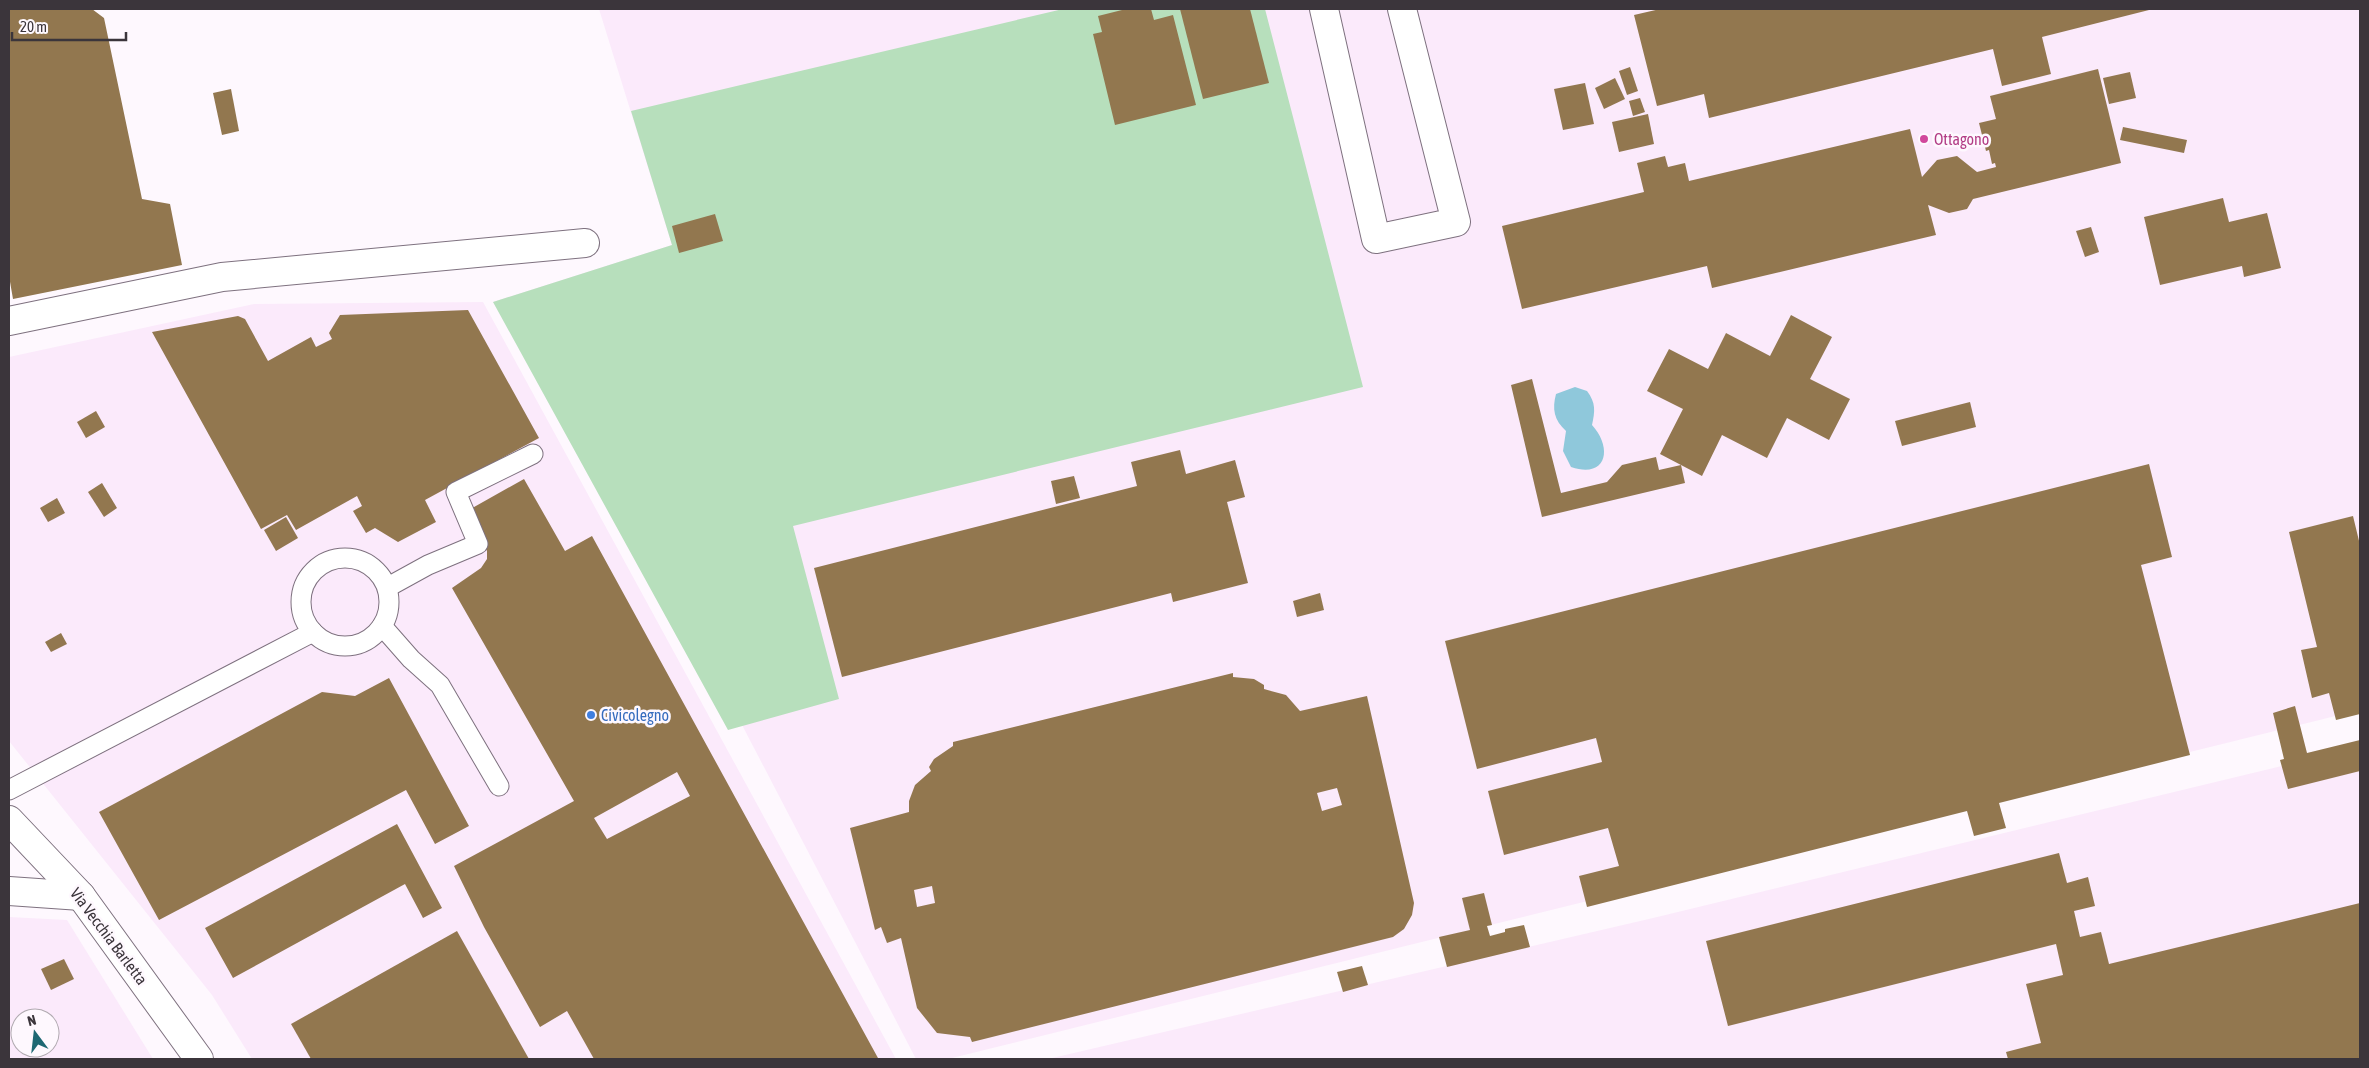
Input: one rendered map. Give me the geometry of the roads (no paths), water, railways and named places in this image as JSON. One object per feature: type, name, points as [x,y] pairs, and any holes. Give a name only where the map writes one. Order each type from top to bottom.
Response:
[{"type":"street","points":[[1324,9],[1376,239],[1456,222],[1402,9]]},
{"type":"street","points":[[9,321],[222,277],[585,243]]},
{"type":"street","name":"Via Vecchia Barletta","points":[[9,820],[81,896],[199,1059]]},
{"type":"street","points":[[9,891],[81,896]]},
{"type":"lane","points":[[388,587],[428,565],[478,544],[456,492],[533,454]]},
{"type":"lane","points":[[343,558],[357,559],[370,565],[388,587],[390,601],[388,614],[382,626],[373,636],[362,643],[349,646],[329,643],[313,632],[305,620],[301,606],[302,592],[308,579],[317,568],[329,561],[343,558]]},
{"type":"lane","points":[[382,626],[411,659],[440,685],[499,786]]},
{"type":"lane","points":[[9,790],[313,632]]},
{"type":"water","points":[[1575,387],[1587,391],[1592,399],[1594,411],[1592,425],[1603,443],[1603,459],[1599,465],[1592,469],[1583,470],[1571,467],[1563,451],[1566,431],[1559,423],[1555,414],[1556,394]]},
{"type":"place","name":"Ottagono","points":[[1924,139]]},
{"type":"place","name":"Civicolegno","points":[[591,715]]}]
